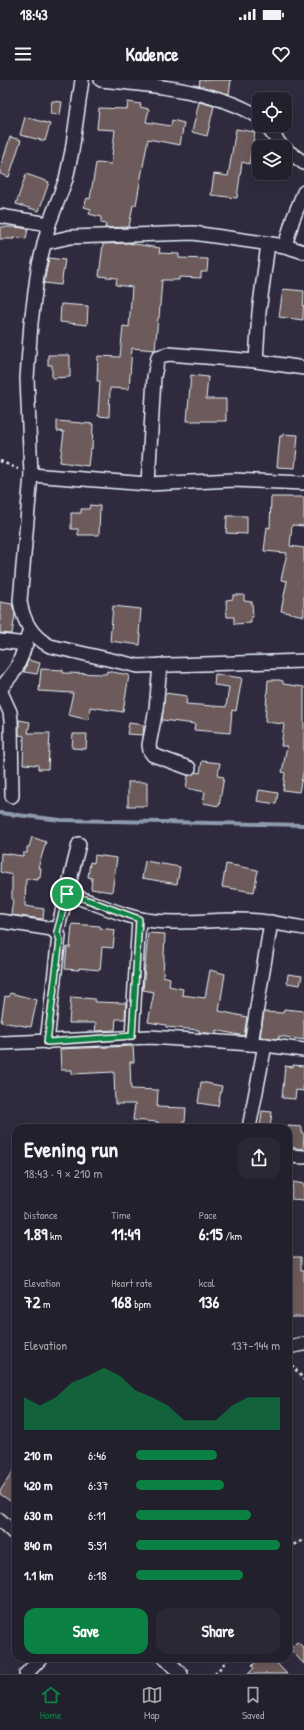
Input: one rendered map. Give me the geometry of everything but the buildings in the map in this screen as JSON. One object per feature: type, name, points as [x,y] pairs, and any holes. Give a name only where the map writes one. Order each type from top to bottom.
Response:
[{"type":"street","points":[[82,80],[71,158],[66,179],[49,224],[44,243],[38,269],[30,323],[28,370],[31,475],[20,601],[22,615],[30,629],[39,640],[50,646],[138,666],[304,661]]},
{"type":"street","points":[[101,80],[199,93],[252,113]]},
{"type":"street","points":[[292,154],[304,163]]},
{"type":"street","points":[[285,246],[293,219],[304,192]]},
{"type":"street","points":[[0,216],[49,224]]},
{"type":"street","points":[[44,243],[70,237],[193,233],[285,246],[304,252]]},
{"type":"street","points":[[256,361],[259,312],[268,244]]},
{"type":"street","points":[[148,484],[154,377],[158,357],[168,354],[256,361],[304,368]]},
{"type":"street","points":[[31,475],[148,484],[234,480],[304,484]]},
{"type":"street","points":[[12,796],[10,712],[0,690],[16,669],[30,629]]},
{"type":"street","points":[[0,641],[26,644]]},
{"type":"street","points":[[160,665],[156,709],[149,745],[150,751],[153,755],[189,768]]},
{"type":"street","points":[[47,1042],[60,940],[57,932],[79,844]]},
{"type":"street","points":[[67,894],[139,919],[155,921],[238,920],[271,922],[304,928]]},
{"type":"street","points":[[132,1036],[139,919]]},
{"type":"street","points":[[0,921],[52,929],[57,932]]},
{"type":"street","points":[[251,1044],[271,922]]},
{"type":"street","points":[[0,1043],[47,1042],[132,1036],[251,1044],[304,1050]]},
{"type":"street","points":[[250,1124],[265,1046]]},
{"type":"street","points":[[292,1156],[304,1157]]},
{"type":"street","points":[[292,1347],[304,1344]]},
{"type":"street","points":[[0,1520],[12,1531]]},
{"type":"street","points":[[26,1674],[37,1662]]},
{"type":"street","points":[[168,1662],[181,1674]]},
{"type":"path","points":[[0,461],[31,475]]},
{"type":"path","points":[[292,1364],[304,1380]]},
{"type":"path","points":[[292,1546],[304,1540]]},
{"type":"path","points":[[215,1674],[226,1662]]},
{"type":"waterway","points":[[0,813],[61,820],[304,825]]},
{"type":"route","points":[[67,894],[139,919],[132,1036],[47,1042],[60,940],[57,932],[67,894]]}]
